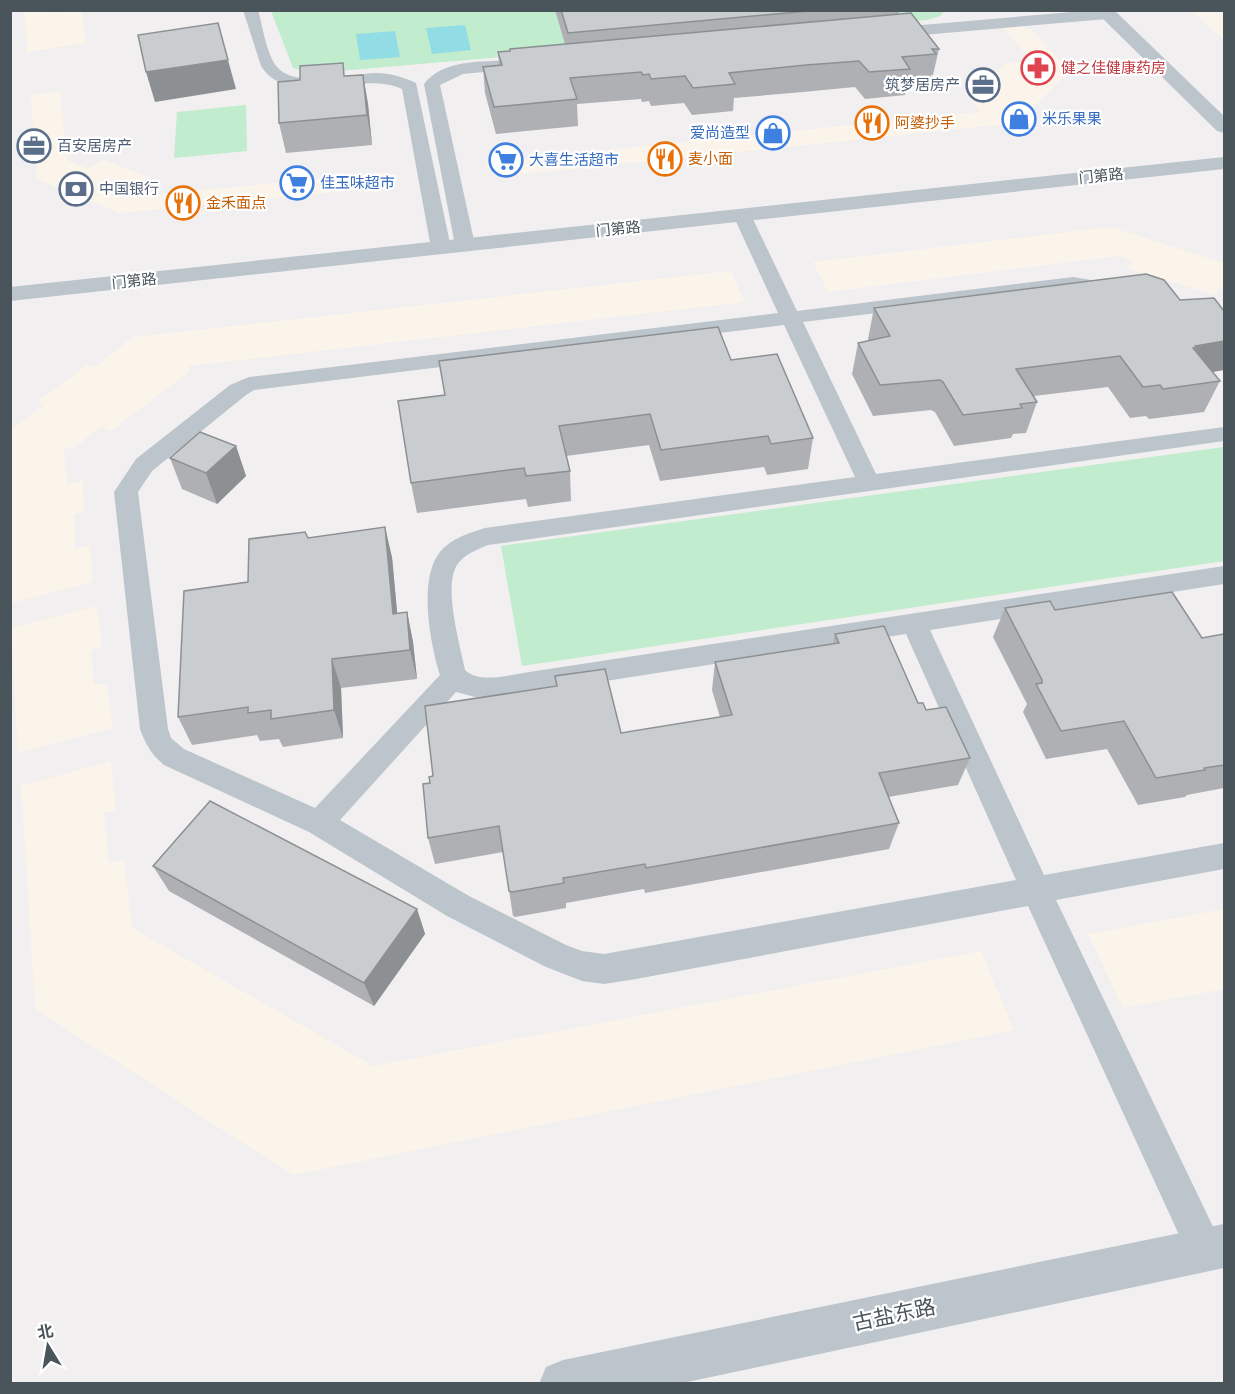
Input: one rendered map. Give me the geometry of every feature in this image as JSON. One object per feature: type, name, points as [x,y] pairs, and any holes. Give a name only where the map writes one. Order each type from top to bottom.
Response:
[{"type":"street","points":[[1105,12],[1224,127]]},
{"type":"street","name":"门第路","points":[[10,294],[1224,163]]},
{"type":"street","name":"古盐东路","points":[[563,1383],[1215,1248]]},
{"type":"lane","points":[[250,10],[269,67],[278,76],[305,83],[540,63]]},
{"type":"lane","points":[[941,28],[961,21],[965,10]]},
{"type":"lane","points":[[972,10],[993,15],[1052,10]]},
{"type":"lane","points":[[870,34],[1105,12]]},
{"type":"lane","points":[[458,70],[440,77],[432,84],[432,88],[465,245]]},
{"type":"lane","points":[[380,77],[400,80],[412,89],[441,248]]},
{"type":"lane","points":[[742,215],[869,483]]},
{"type":"lane","points":[[1131,294],[1101,285],[1074,283],[258,381],[238,390],[144,465],[126,492],[154,729],[160,745],[174,757],[319,823],[458,906],[516,936],[582,966],[604,969],[1224,856]]},
{"type":"lane","points":[[1224,434],[498,535],[472,542],[448,558],[440,580],[454,677],[465,684],[499,687],[1224,575]]},
{"type":"lane","points":[[914,624],[1036,891],[1215,1248]]},
{"type":"lane","points":[[319,823],[454,677]]},
{"type":"shaded area","points":[[24,11],[51,11],[51,13],[81,11],[86,43],[27,52]]},
{"type":"shaded area","points":[[1192,11],[1224,11],[1224,40]]},
{"type":"shaded area","points":[[1010,23],[1032,30],[1070,71],[1018,123],[504,176],[487,168],[485,162],[980,112],[969,98],[1004,64],[1032,61],[1000,24]]},
{"type":"shaded area","points":[[60,91],[67,160],[87,169],[104,160],[149,177],[133,186],[153,195],[387,172],[388,177],[369,189],[120,213],[37,179],[31,96]]},
{"type":"shaded area","points":[[1111,227],[1224,263],[1224,290],[1219,288],[1215,295],[1128,268],[1132,261],[1118,256],[828,292],[813,262]]},
{"type":"shaded area","points":[[731,271],[745,302],[189,366],[189,372],[111,431],[101,427],[75,447],[64,449],[67,485],[83,481],[84,511],[74,515],[75,549],[90,545],[93,582],[11,603],[11,429],[44,405],[37,402],[87,365],[94,368],[133,337]]},
{"type":"shaded area","points":[[97,606],[102,647],[91,650],[94,685],[107,683],[113,728],[18,753],[11,628]]},
{"type":"shaded area","points":[[111,761],[116,811],[104,813],[109,863],[124,859],[132,928],[373,1066],[981,951],[1014,1030],[293,1175],[35,1009],[21,786]]},
{"type":"shaded area","points":[[1224,909],[1224,989],[1123,1008],[1088,934]]},
{"type":"green space","points":[[271,11],[944,11],[940,16],[927,20],[316,73],[293,68]]},
{"type":"green space","points":[[246,105],[247,151],[174,158],[177,112]]},
{"type":"green space","points":[[1224,447],[1224,561],[522,666],[501,546]]},
{"type":"water","points":[[465,25],[471,50],[432,54],[426,28]]},
{"type":"water","points":[[395,31],[400,57],[360,60],[356,34]]},
{"type":"building","points":[[561,10],[819,10],[568,33]]},
{"type":"building","points":[[911,13],[939,49],[932,49],[936,54],[902,57],[910,69],[869,72],[859,61],[806,65],[729,73],[735,84],[693,88],[685,76],[651,79],[649,74],[643,75],[641,72],[570,78],[577,99],[494,107],[483,67],[502,65],[498,52],[510,51],[510,49]]},
{"type":"building","points":[[218,23],[228,60],[146,72],[138,35]]},
{"type":"building","points":[[343,63],[344,76],[363,75],[367,115],[279,123],[278,82],[300,80],[300,66]]},
{"type":"building","points":[[1146,274],[1164,280],[1180,300],[1214,298],[1224,311],[1224,341],[1193,348],[1220,381],[1163,389],[1160,385],[1143,387],[1120,356],[1016,369],[1037,402],[1020,404],[1022,408],[963,415],[940,380],[880,385],[858,343],[890,336],[874,308]]},
{"type":"building","points":[[718,327],[731,360],[777,354],[813,438],[771,444],[768,436],[661,450],[650,414],[559,426],[570,471],[526,476],[524,468],[411,483],[398,401],[445,395],[439,361]]},
{"type":"building","points":[[200,432],[236,446],[206,473],[170,458]]},
{"type":"building","points":[[385,527],[393,614],[407,612],[410,650],[332,659],[334,710],[271,719],[271,710],[248,713],[248,707],[178,717],[184,591],[248,582],[249,539],[305,532],[308,538]]},
{"type":"building","points":[[1172,592],[1202,638],[1224,634],[1224,765],[1156,778],[1124,721],[1061,731],[1036,684],[1042,683],[1042,680],[1005,608],[1050,601],[1055,610]]},
{"type":"building","points":[[884,626],[918,703],[923,703],[926,710],[946,707],[970,758],[879,773],[899,823],[646,868],[645,864],[563,878],[564,883],[512,892],[509,891],[499,826],[428,838],[423,784],[430,783],[429,777],[433,776],[425,706],[557,686],[555,676],[605,669],[621,733],[732,715],[715,662],[839,643],[835,634]]},
{"type":"building","points":[[210,801],[417,909],[364,983],[153,866]]},
{"type":"place","name":"健之佳健康药房","points":[[1038,68]]},
{"type":"place","name":"筑梦居房产","points":[[983,85]]},
{"type":"place","name":"米乐果果","points":[[1019,119]]},
{"type":"place","name":"阿婆抄手","points":[[872,123]]},
{"type":"place","name":"爱尚造型","points":[[773,133]]},
{"type":"place","name":"百安居房产","points":[[34,146]]},
{"type":"place","name":"麦小面","points":[[665,159]]},
{"type":"place","name":"大喜生活超市","points":[[506,160]]},
{"type":"place","name":"佳玉味超市","points":[[297,183]]},
{"type":"place","name":"中国银行","points":[[76,189]]},
{"type":"place","name":"金禾面点","points":[[183,203]]}]
